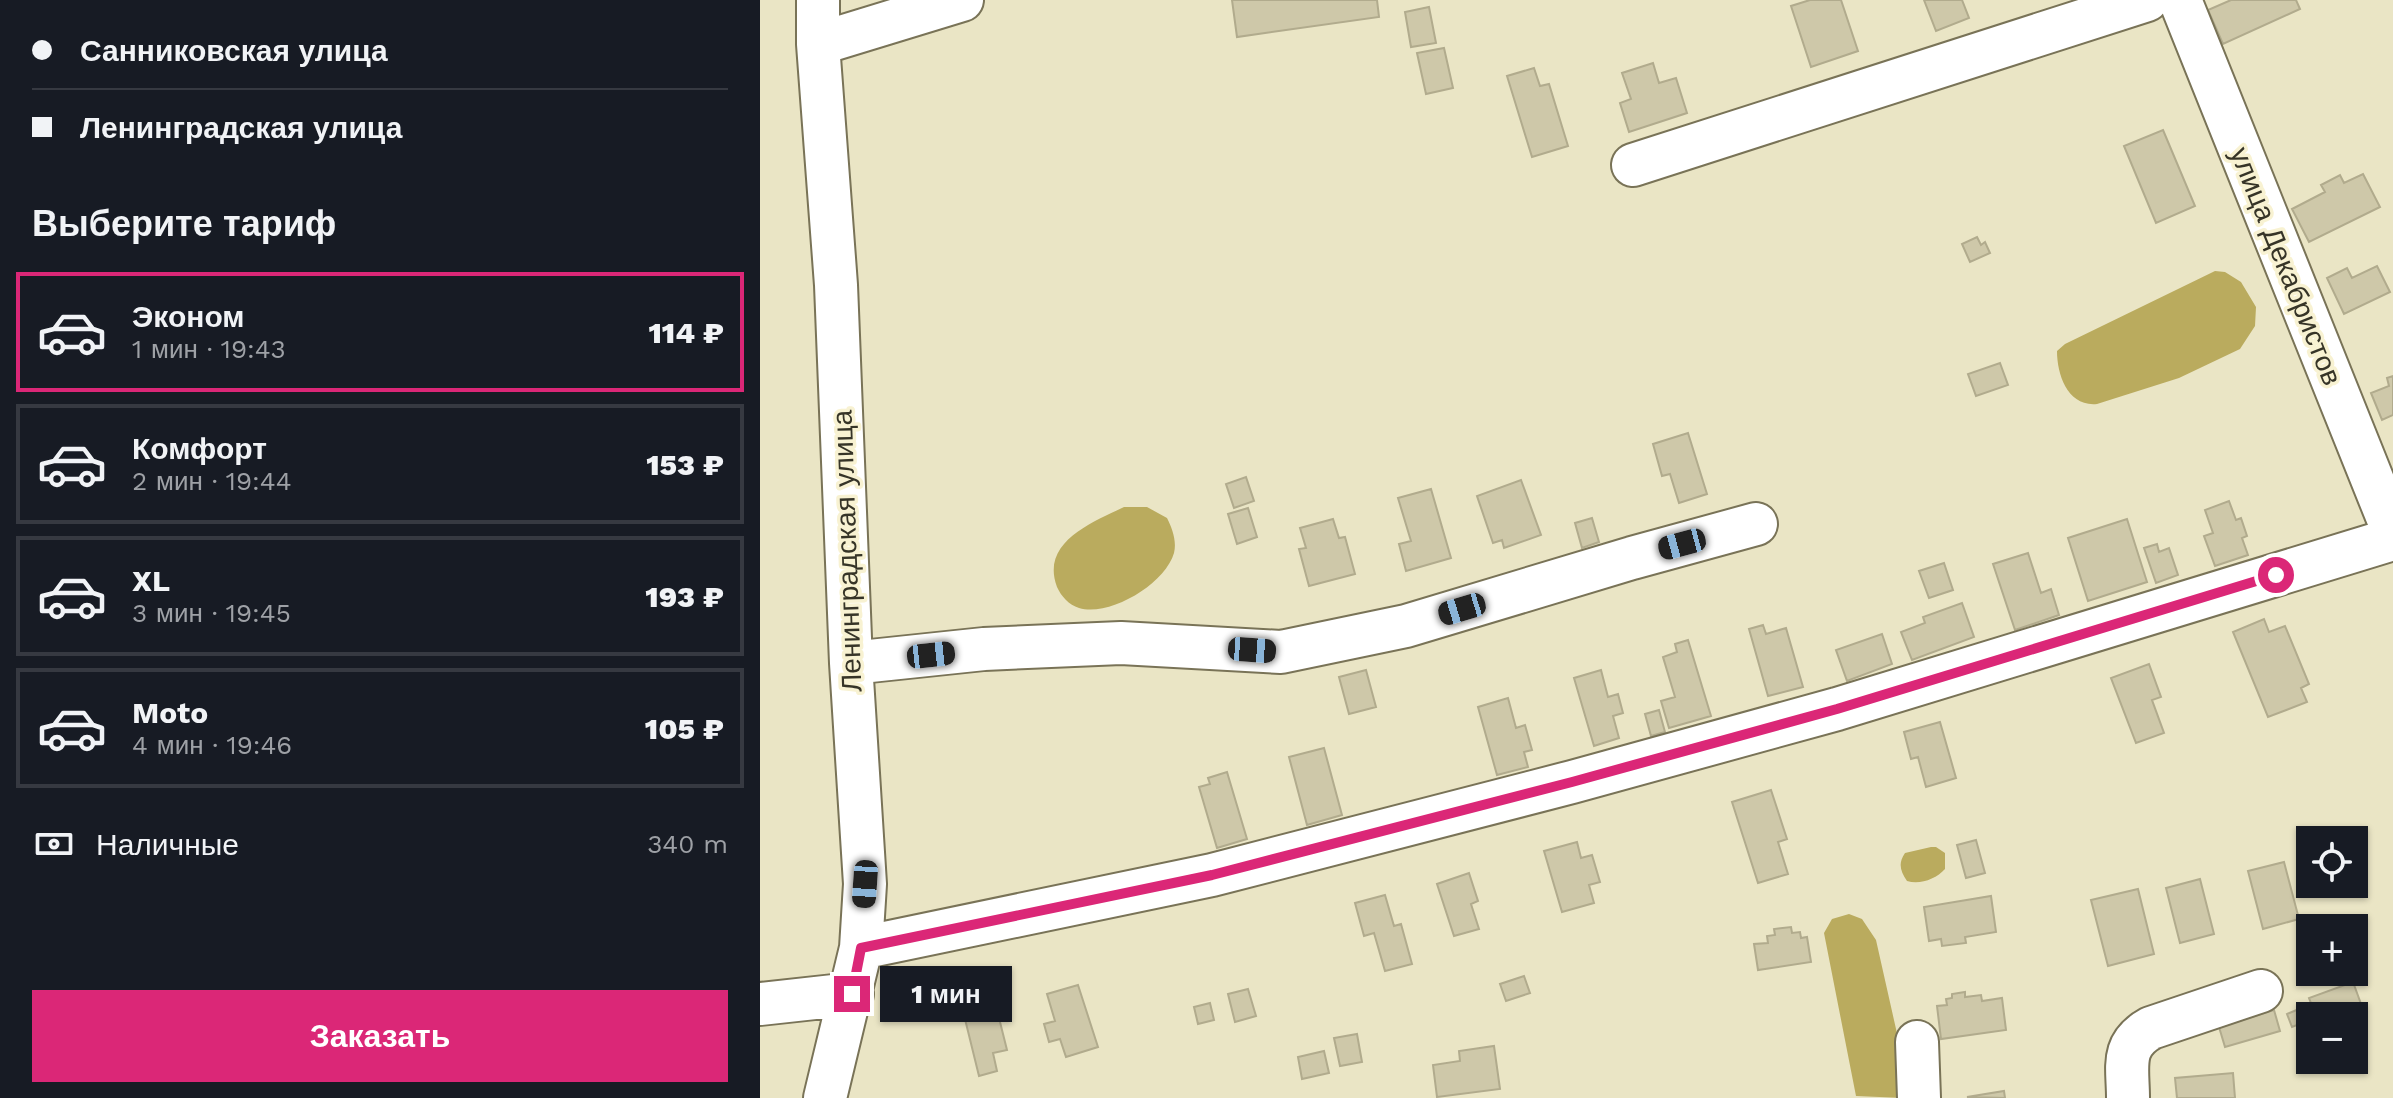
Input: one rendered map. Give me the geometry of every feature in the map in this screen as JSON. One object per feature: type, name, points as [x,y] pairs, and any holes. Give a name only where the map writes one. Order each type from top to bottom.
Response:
[{"type":"street","name":"Ленинградская улица","points":[[818,0],[818,44],[836,285],[851,663],[865,884],[861,948],[825,1098]]},
{"type":"street","points":[[818,44],[962,0]]},
{"type":"street","points":[[1633,165],[2147,0]]},
{"type":"street","name":"улица Декабристов","points":[[2180,0],[2393,531]]},
{"type":"street","points":[[851,663],[984,649],[1121,643],[1281,652],[1406,626],[1756,524]]},
{"type":"street","points":[[861,948],[1212,875],[1572,782],[1837,709],[2393,539]]},
{"type":"street","points":[[2128,1098],[2128,1048],[2139,1035],[2151,1028],[2261,991]]},
{"type":"street","points":[[760,1004],[852,994]]},
{"type":"street","points":[[1917,1042],[1919,1098]]},
{"type":"shaded area","points":[[2215,271],[2225,272],[2241,282],[2256,307],[2255,326],[2240,349],[2179,378],[2097,404],[2079,400],[2066,388],[2059,370],[2057,351],[2065,344]]},
{"type":"shaded area","points":[[1124,507],[1147,507],[1167,518],[1175,544],[1169,565],[1148,586],[1120,603],[1106,608],[1075,607],[1057,587],[1054,571],[1056,558],[1072,536]]},
{"type":"shaded area","points":[[1931,847],[1945,853],[1945,869],[1928,880],[1907,881],[1901,867],[1905,853]]},
{"type":"shaded area","points":[[1849,914],[1862,919],[1876,940],[1905,1069],[1903,1098],[1856,1096],[1824,933],[1832,919]]},
{"type":"building","points":[[1232,0],[1377,0],[1379,17],[1237,37]]},
{"type":"building","points":[[1810,0],[1841,0],[1858,51],[1811,67],[1791,6]]},
{"type":"building","points":[[1924,0],[1962,0],[1969,18],[1936,31]]},
{"type":"building","points":[[2231,0],[2296,0],[2300,9],[2223,44],[2208,10]]},
{"type":"building","points":[[1429,7],[1436,43],[1411,47],[1405,12]]},
{"type":"building","points":[[1444,48],[1453,88],[1426,94],[1417,53]]},
{"type":"building","points":[[1653,63],[1659,83],[1676,78],[1687,113],[1629,132],[1620,103],[1631,99],[1622,73]]},
{"type":"building","points":[[1534,68],[1540,86],[1549,84],[1568,146],[1532,157],[1507,76]]},
{"type":"building","points":[[2163,130],[2195,206],[2156,223],[2124,146]]},
{"type":"building","points":[[2363,174],[2380,207],[2309,242],[2292,209],[2325,192],[2321,185],[2340,175],[2344,183]]},
{"type":"building","points":[[1977,237],[1981,245],[1985,242],[1990,253],[1970,262],[1962,244]]},
{"type":"building","points":[[2377,266],[2390,292],[2344,314],[2327,278],[2347,268],[2352,278]]},
{"type":"building","points":[[2000,363],[2008,385],[1976,396],[1968,374]]},
{"type":"building","points":[[2393,376],[2393,415],[2382,420],[2371,393],[2389,386],[2387,378]]},
{"type":"building","points":[[1688,433],[1707,494],[1679,503],[1670,474],[1662,476],[1653,444]]},
{"type":"building","points":[[1246,477],[1254,501],[1234,508],[1226,484]]},
{"type":"building","points":[[1521,480],[1541,535],[1504,548],[1502,540],[1493,543],[1477,496]]},
{"type":"building","points":[[1431,489],[1451,558],[1406,571],[1399,544],[1411,541],[1398,498]]},
{"type":"building","points":[[2229,501],[2236,520],[2241,518],[2247,536],[2242,538],[2248,555],[2215,566],[2204,536],[2213,533],[2205,510]]},
{"type":"building","points":[[1248,508],[1257,537],[1237,544],[1228,514]]},
{"type":"building","points":[[1592,518],[1599,542],[1582,548],[1575,523]]},
{"type":"building","points":[[1333,519],[1339,538],[1345,537],[1355,574],[1309,586],[1299,549],[1306,548],[1300,528]]},
{"type":"building","points":[[2127,519],[2147,582],[2088,601],[2068,538]]},
{"type":"building","points":[[2157,544],[2159,552],[2169,548],[2178,575],[2156,583],[2144,548]]},
{"type":"building","points":[[2028,553],[2041,593],[2051,589],[2059,615],[2015,630],[1993,564]]},
{"type":"building","points":[[1944,563],[1953,590],[1929,598],[1919,571]]},
{"type":"building","points":[[1962,603],[1974,637],[1912,660],[1901,632],[1925,623],[1923,617]]},
{"type":"building","points":[[2264,619],[2269,632],[2285,626],[2309,684],[2301,688],[2307,702],[2268,717],[2233,632]]},
{"type":"building","points":[[1763,625],[1766,634],[1786,628],[1803,687],[1768,696],[1749,629]]},
{"type":"building","points":[[1882,634],[1892,664],[1847,681],[1836,650]]},
{"type":"building","points":[[1688,640],[1711,716],[1669,728],[1661,701],[1675,697],[1663,657],[1677,652],[1675,644]]},
{"type":"building","points":[[2149,664],[2161,697],[2152,700],[2164,733],[2136,743],[2111,678]]},
{"type":"building","points":[[1366,670],[1376,707],[1349,714],[1339,677]]},
{"type":"building","points":[[1601,670],[1608,697],[1618,694],[1623,713],[1613,716],[1619,738],[1594,746],[1574,678]]},
{"type":"building","points":[[1508,698],[1516,728],[1525,725],[1532,750],[1524,752],[1528,767],[1497,775],[1478,707]]},
{"type":"building","points":[[1659,710],[1665,732],[1651,736],[1645,714]]},
{"type":"building","points":[[1940,722],[1956,778],[1926,787],[1918,757],[1911,759],[1904,732]]},
{"type":"building","points":[[1324,748],[1342,815],[1307,825],[1289,757]]},
{"type":"building","points":[[1227,772],[1247,839],[1217,848],[1199,787],[1210,784],[1208,778]]},
{"type":"building","points":[[1771,790],[1787,839],[1778,842],[1788,874],[1758,883],[1732,802]]},
{"type":"building","points":[[1976,840],[1985,873],[1966,878],[1957,845]]},
{"type":"building","points":[[1577,842],[1581,858],[1592,855],[1600,882],[1589,885],[1594,903],[1562,912],[1544,851]]},
{"type":"building","points":[[2284,862],[2298,914],[2296,920],[2263,929],[2248,871]]},
{"type":"building","points":[[1469,873],[1478,901],[1471,904],[1479,929],[1454,936],[1437,884]]},
{"type":"building","points":[[2200,879],[2214,934],[2180,943],[2166,888]]},
{"type":"building","points":[[2138,889],[2154,954],[2108,966],[2091,900]]},
{"type":"building","points":[[1385,895],[1394,926],[1401,924],[1412,964],[1385,971],[1374,933],[1364,936],[1355,903]]},
{"type":"building","points":[[1991,896],[1996,932],[1965,937],[1966,943],[1942,946],[1941,939],[1929,941],[1924,907]]},
{"type":"building","points":[[1791,927],[1792,933],[1800,932],[1801,938],[1807,937],[1811,962],[1758,970],[1754,944],[1768,943],[1767,936],[1775,935],[1774,929]]},
{"type":"building","points":[[1524,976],[1530,993],[1506,1001],[1500,984]]},
{"type":"building","points":[[1078,985],[1098,1047],[1066,1057],[1060,1039],[1049,1042],[1044,1024],[1055,1021],[1047,994]]},
{"type":"building","points":[[2342,986],[2354,986],[2360,1002],[2311,1002],[2309,998]]},
{"type":"building","points":[[1248,989],[1256,1016],[1235,1022],[1228,994]]},
{"type":"building","points":[[1965,992],[1965,997],[1981,995],[1982,1001],[2002,998],[2006,1030],[1941,1039],[1937,1006],[1947,1005],[1946,999],[1952,998],[1952,994]]},
{"type":"building","points":[[1210,1003],[1214,1020],[1198,1024],[1194,1007]]},
{"type":"building","points":[[996,1006],[1007,1050],[993,1053],[997,1071],[979,1076],[964,1015]]},
{"type":"building","points":[[2274,1010],[2280,1031],[2225,1047],[2219,1027]]},
{"type":"building","points":[[2296,1010],[2296,1025],[2292,1027],[2287,1014]]},
{"type":"building","points":[[1357,1034],[1362,1062],[1340,1066],[1334,1038]]},
{"type":"building","points":[[1494,1046],[1500,1089],[1437,1097],[1433,1065],[1460,1061],[1459,1051]]},
{"type":"building","points":[[1324,1051],[1329,1073],[1302,1079],[1298,1057]]},
{"type":"building","points":[[2233,1073],[2235,1098],[2177,1098],[2175,1078]]},
{"type":"building","points":[[2004,1091],[2005,1098],[1967,1097]]},
{"type":"route","points":[[852,994],[861,948],[1212,875],[1572,782],[1837,709],[2276,575]]}]
